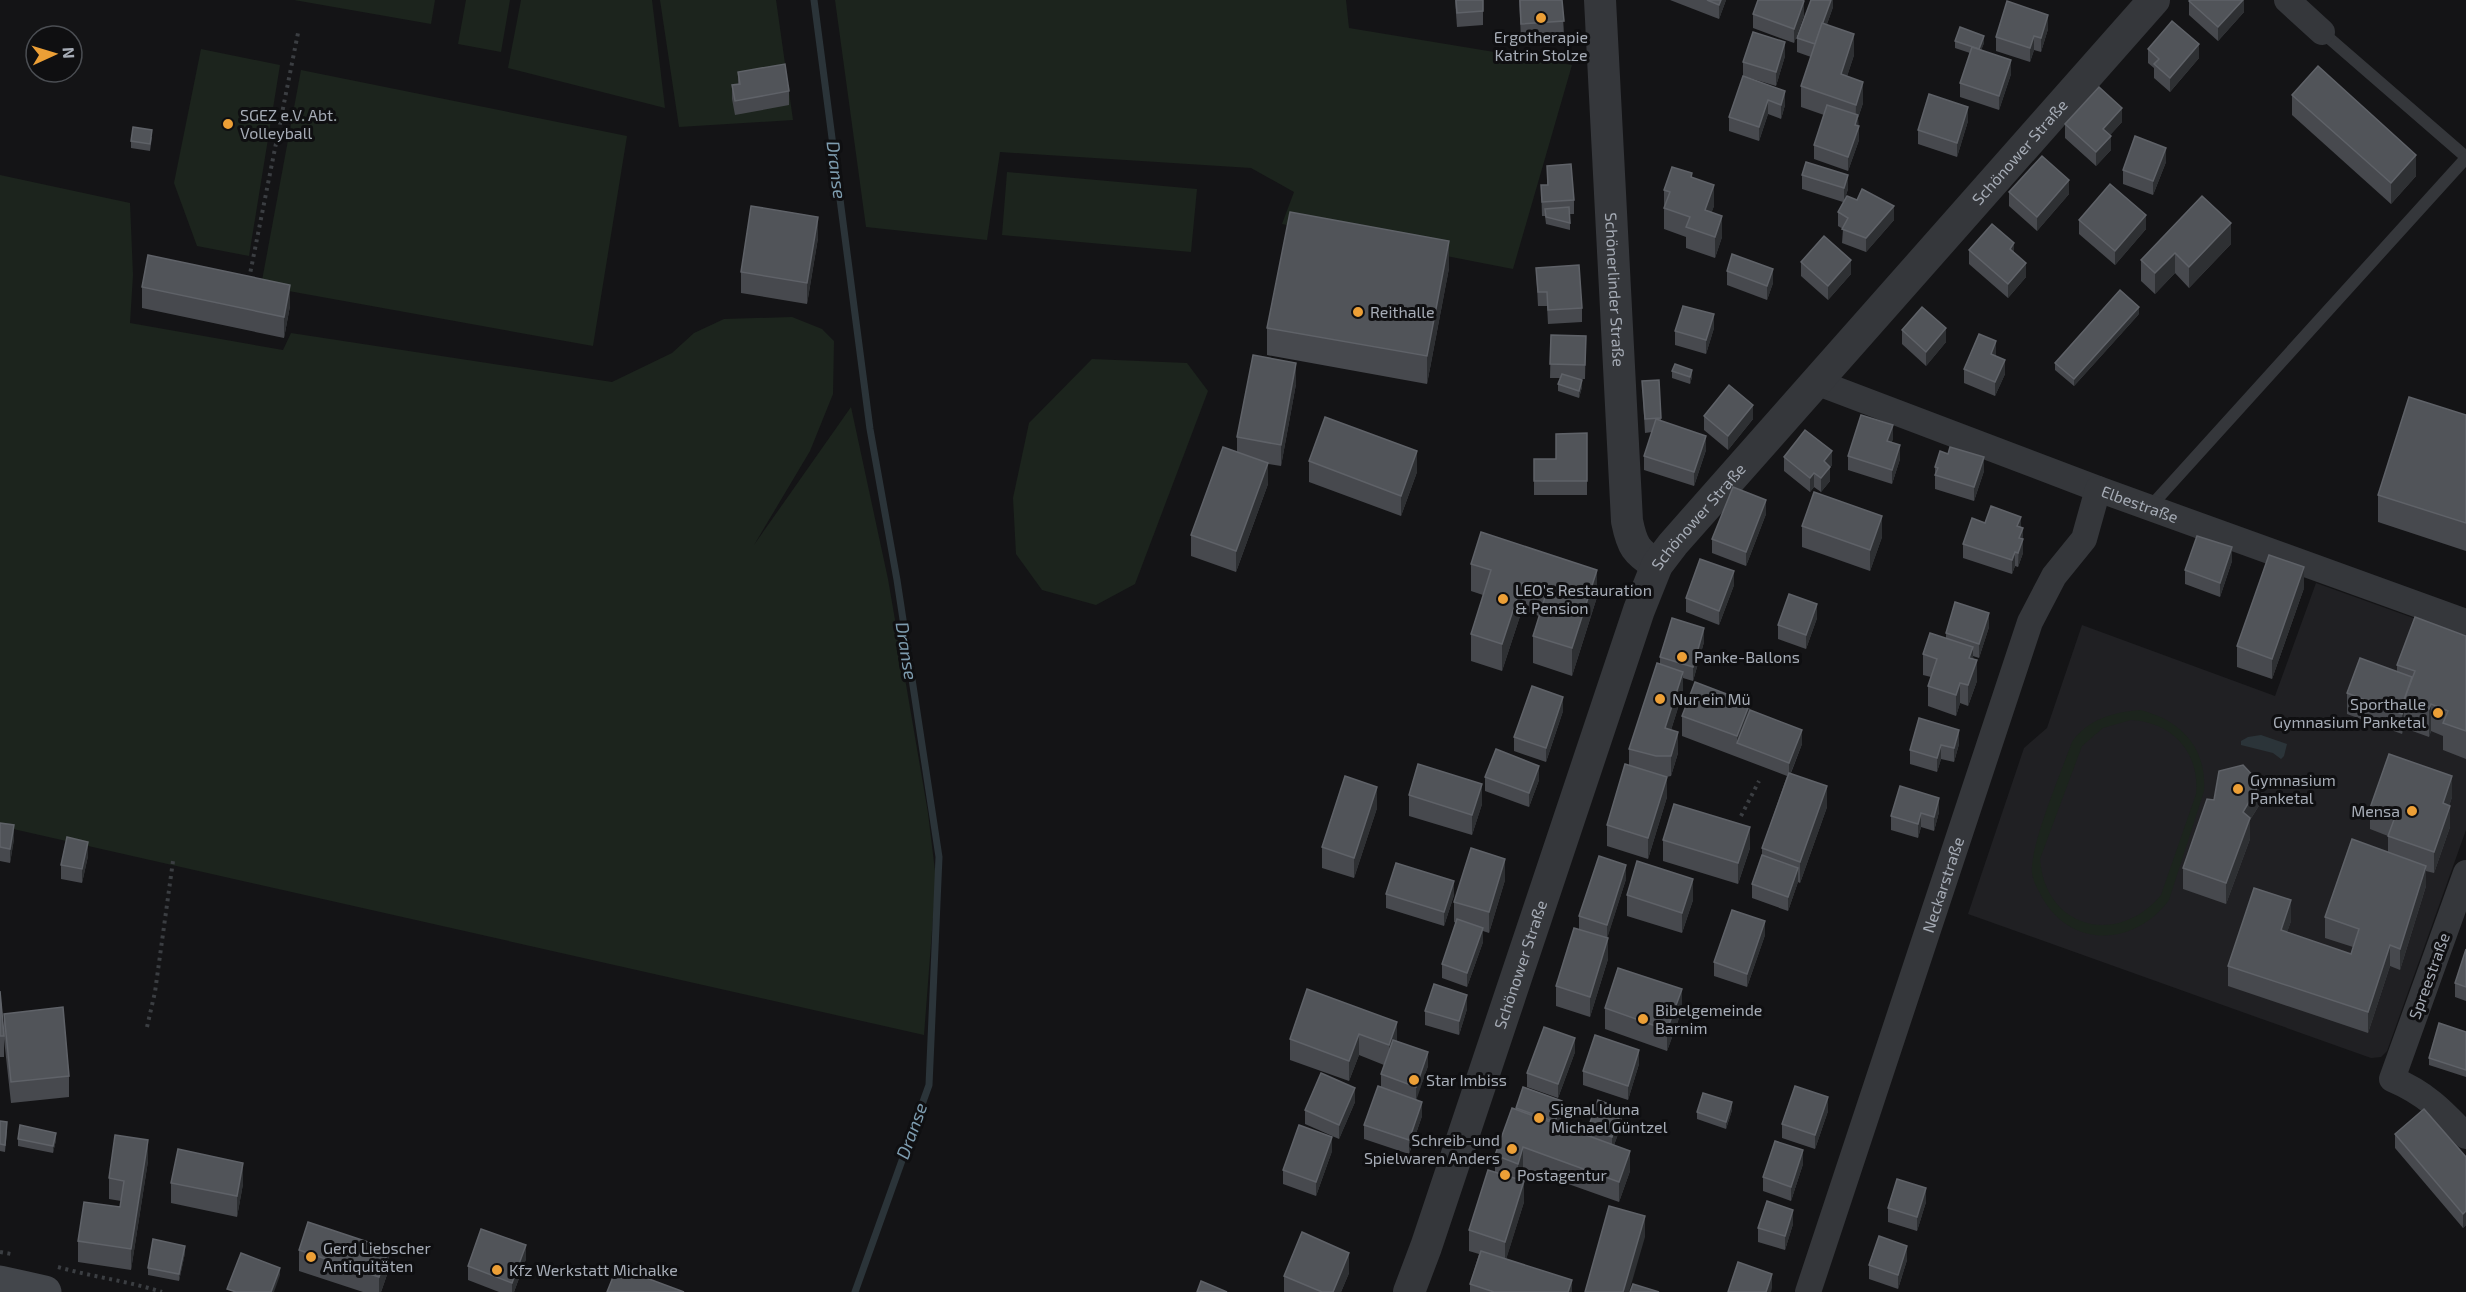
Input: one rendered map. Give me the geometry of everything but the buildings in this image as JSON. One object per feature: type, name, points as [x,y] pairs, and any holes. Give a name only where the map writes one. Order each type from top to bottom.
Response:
[{"type":"main road","points":[[0,1282],[48,1279]]},
{"type":"street","name":"Schönerlinder Straße","points":[[1600,0],[1627,521],[1634,547],[1639,554],[1657,566]]},
{"type":"street","name":"Schönower Straße","points":[[1409,1292],[1614,685],[1657,566],[1673,544],[2154,0]]},
{"type":"street","points":[[2288,0],[2322,32]]},
{"type":"street","name":"Elbestraße","points":[[1816,382],[2098,489],[2466,622]]},
{"type":"street","name":"Neckarstraße","points":[[1808,1292],[2030,622],[2054,576],[2084,539],[2098,489]]},
{"type":"street","name":"Spreestraße","points":[[2466,873],[2392,1079],[2417,1090],[2449,1117],[2466,1136]]},
{"type":"lane","points":[[2150,507],[2466,158],[2322,32]]},
{"type":"path","points":[[240,277],[250,279],[298,33]]},
{"type":"path","points":[[1741,816],[1760,781]]},
{"type":"path","points":[[147,1027],[157,981],[173,861]]},
{"type":"path","points":[[0,1252],[21,1257]]},
{"type":"path","points":[[48,1279],[126,1281],[162,1292]]},
{"type":"shaded area","points":[[294,0],[435,0],[431,24]]},
{"type":"shaded area","points":[[466,0],[510,0],[501,52],[458,44]]},
{"type":"shaded area","points":[[521,0],[652,0],[665,108],[508,68]]},
{"type":"shaded area","points":[[660,0],[776,0],[793,120],[679,127]]},
{"type":"shaded area","points":[[835,0],[1346,0],[1349,28],[1572,65],[1513,269],[1282,224],[1294,192],[1251,168],[1000,152],[987,240],[866,227]]},
{"type":"shaded area","name":"SGEZ e.V. Abt. Volleyball","points":[[201,49],[280,65],[249,256],[197,246],[174,183]]},
{"type":"shaded area","points":[[301,70],[627,136],[593,346],[261,286]]},
{"type":"shaded area","points":[[1007,172],[1197,189],[1191,252],[1002,235]]},
{"type":"shaded area","points":[[0,175],[130,203],[133,275],[130,323],[283,350],[291,333],[612,382],[672,353],[694,333],[724,319],[792,317],[822,329],[834,341],[833,394],[810,451],[754,545],[851,407],[888,579],[928,813],[936,879],[924,1035],[0,826]]},
{"type":"shaded area","points":[[1092,359],[1187,363],[1208,391],[1135,584],[1096,605],[1042,590],[1016,554],[1013,498],[1029,423]]},
{"type":"shaded area","name":"Gymnasium Panketal","points":[[2316,583],[2466,637],[2466,830],[2387,1051],[2381,1057],[2371,1058],[1968,914],[2024,748],[2047,728],[2082,625],[2275,696]]},
{"type":"shaded area","points":[[2140,710],[2155,715],[2168,721],[2189,738],[2201,762],[2204,791],[2169,900],[2155,915],[2140,926],[2123,933],[2105,936],[2087,934],[2071,927],[2056,916],[2043,899],[2032,873],[2033,860],[2041,827],[2072,742],[2078,734],[2094,722]],"holes":[[[2131,720],[2146,722],[2171,733],[2188,753],[2196,779],[2196,794],[2161,895],[2144,911],[2125,921],[2105,925],[2086,923],[2069,915],[2055,901],[2045,883],[2040,859],[2082,746],[2103,728]]]},
{"type":"shaded area","points":[[2261,735],[2287,744],[2281,759],[2273,753],[2241,745],[2241,741],[2248,737]]},
{"type":"waterway","name":"Dranse","points":[[814,0],[870,429],[897,580],[939,857],[929,1085],[855,1292]]},
{"type":"place","name":"Ergotherapie Katrin Stolze","points":[[1541,18]]},
{"type":"place","name":"SGEZ e.V. Abt. Volleyball","points":[[228,124]]},
{"type":"place","name":"Reithalle","points":[[1358,312]]},
{"type":"place","name":"LEO's Restauration & Pension","points":[[1503,599]]},
{"type":"place","name":"Panke-Ballons","points":[[1682,657]]},
{"type":"place","name":"Nur ein Mü","points":[[1660,699]]},
{"type":"place","name":"Sporthalle Gymnasium Panketal","points":[[2438,713]]},
{"type":"place","name":"Gymnasium Panketal","points":[[2238,789]]},
{"type":"place","name":"Mensa","points":[[2412,811]]},
{"type":"place","name":"Bibelgemeinde Barnim","points":[[1643,1019]]},
{"type":"place","name":"Star Imbiss","points":[[1414,1080]]},
{"type":"place","name":"Signal Iduna Michael Güntzel","points":[[1539,1118]]},
{"type":"place","name":"Schreib-und Spielwaren Anders","points":[[1512,1149]]},
{"type":"place","name":"Postagentur","points":[[1505,1175]]},
{"type":"place","name":"Gerd Liebscher Antiquitäten","points":[[311,1257]]},
{"type":"place","name":"Kfz Werkstatt Michalke","points":[[497,1270]]}]
